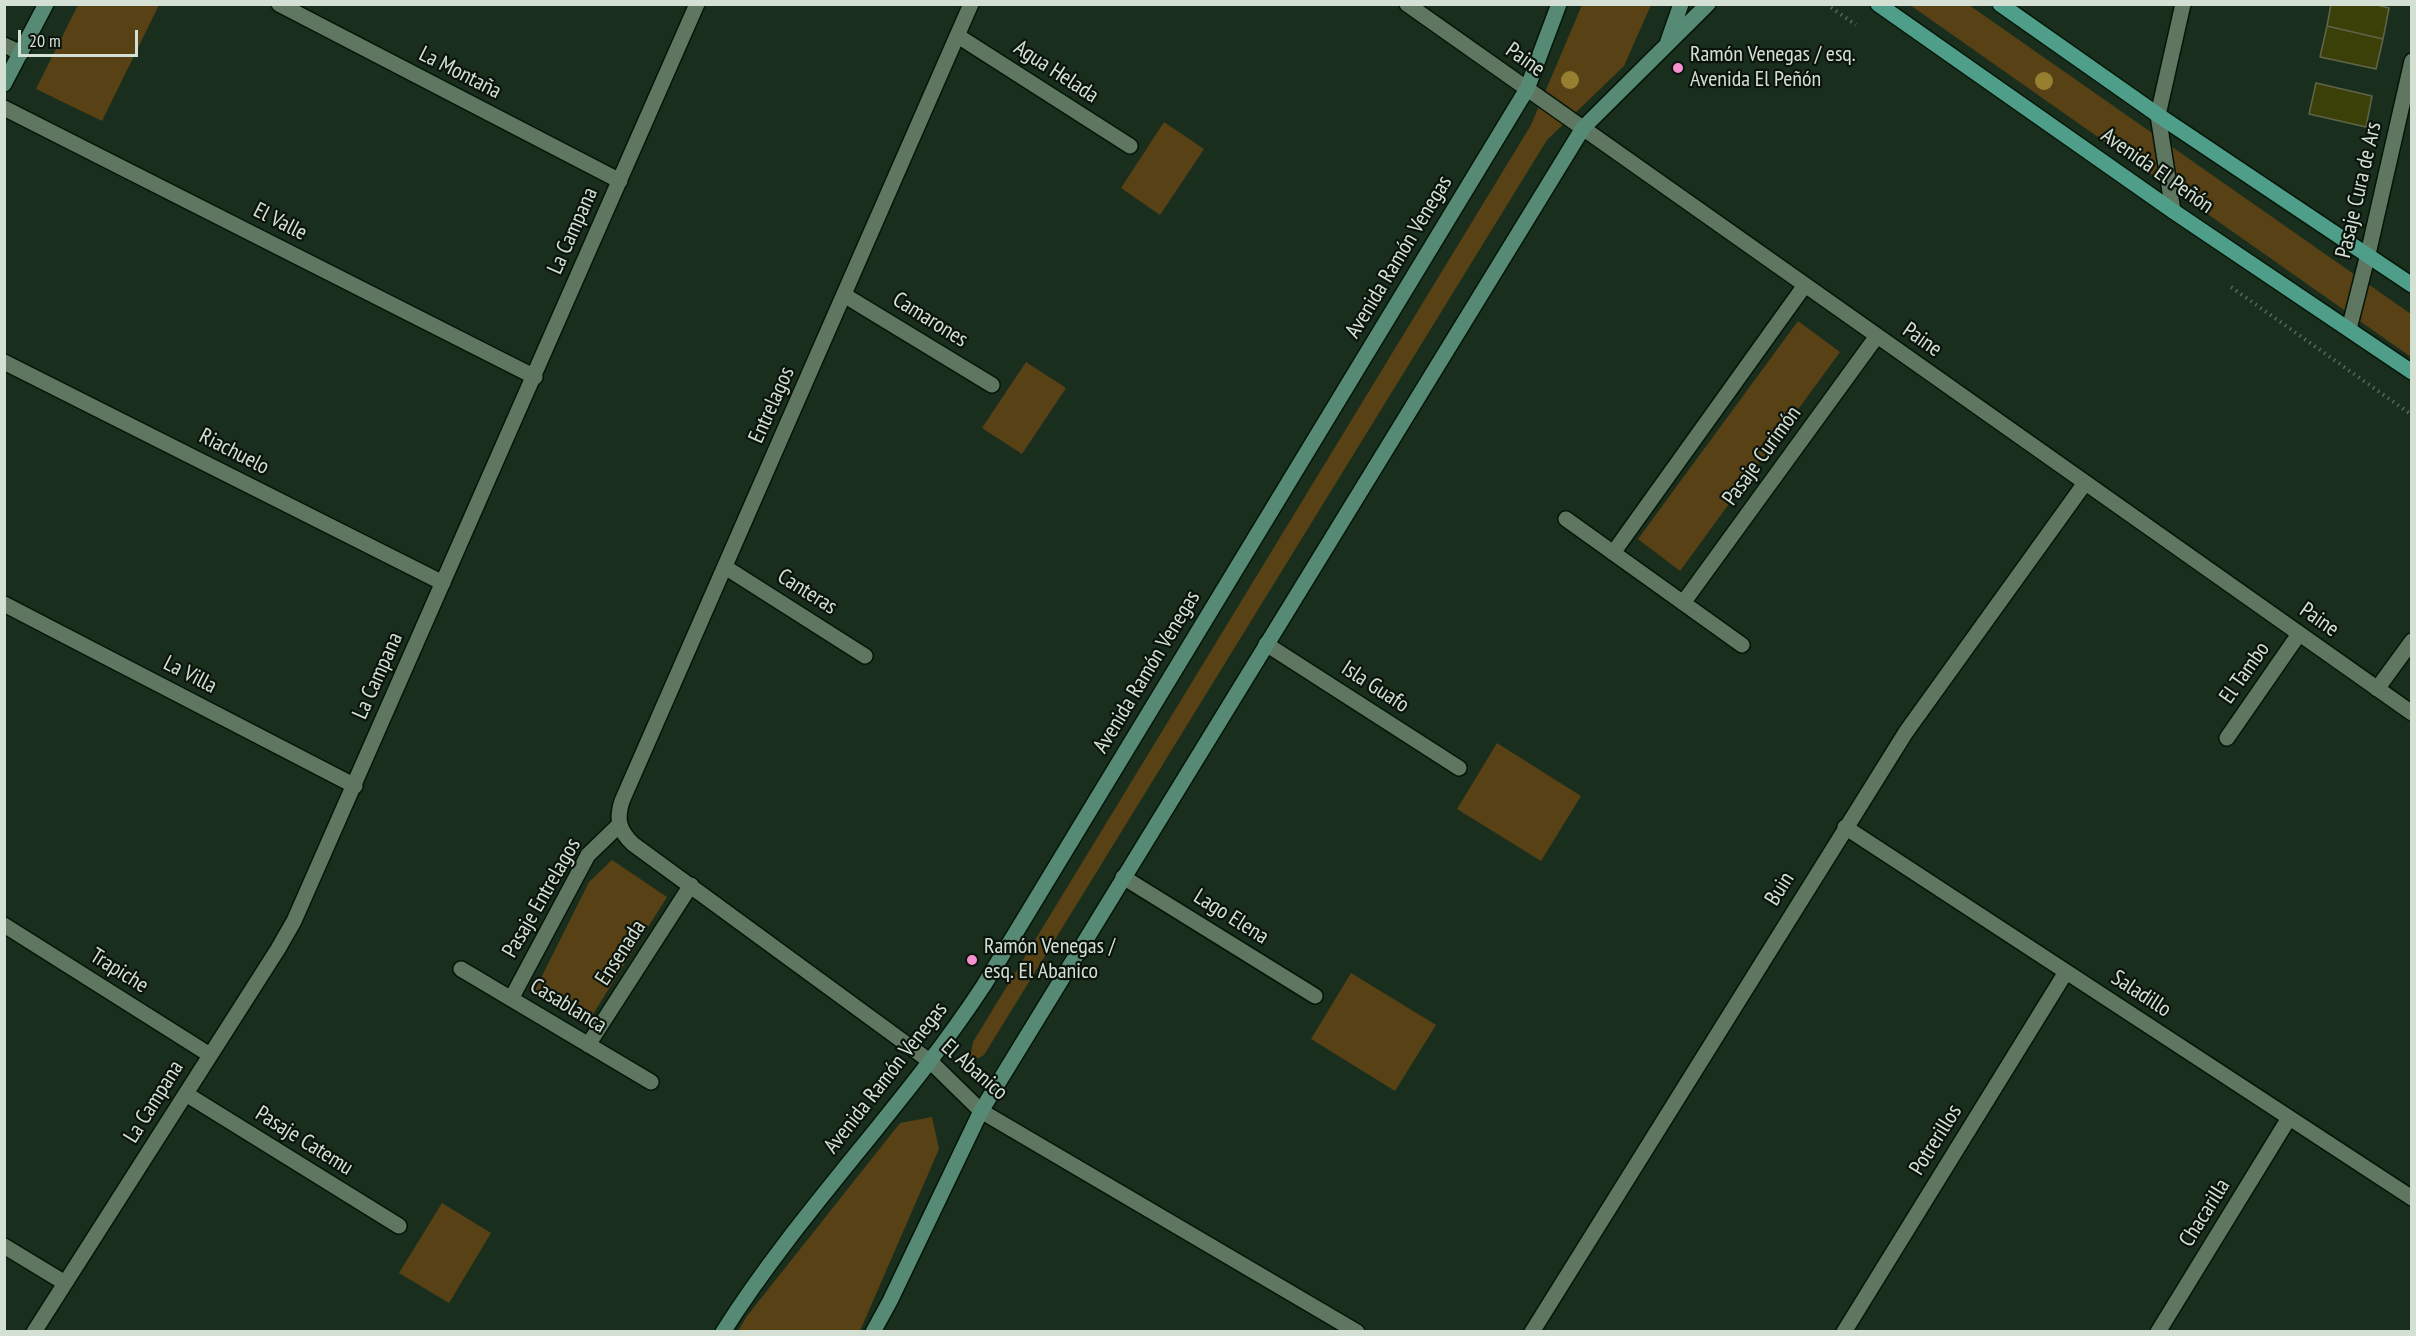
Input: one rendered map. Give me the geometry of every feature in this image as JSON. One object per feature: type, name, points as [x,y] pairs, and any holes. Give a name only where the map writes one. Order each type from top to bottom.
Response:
[{"type":"main road","name":"Avenida El Peñón","points":[[1878,4],[2174,211],[2412,372]]},
{"type":"main road","name":"Avenida El Peñón","points":[[2000,4],[2158,115],[2412,285]]},
{"type":"street","points":[[4,84],[46,4]]},
{"type":"street","name":"La Montaña","points":[[279,4],[620,181]]},
{"type":"street","name":"La Campana","points":[[38,1330],[65,1283],[294,921],[698,4]]},
{"type":"street","name":"Entrelagos","points":[[619,825],[618,812],[622,801],[971,4]]},
{"type":"street","name":"Paine","points":[[1407,4],[2412,713]]},
{"type":"street","name":"Avenida Ramón Venegas","points":[[723,1332],[767,1266],[931,1062],[984,985],[1527,89],[1559,4]]},
{"type":"street","points":[[1667,44],[1681,4]]},
{"type":"street","points":[[873,1332],[981,1111],[1583,129],[1708,4]]},
{"type":"street","points":[[2174,211],[2158,115],[2183,4]]},
{"type":"street","name":"Agua Helada","points":[[958,36],[1130,146]]},
{"type":"street","points":[[4,45],[21,53]]},
{"type":"street","name":"Pasaje Cura de Ars","points":[[2349,329],[2412,61]]},
{"type":"street","name":"El Valle","points":[[4,108],[534,376]]},
{"type":"street","points":[[1613,553],[1805,285]]},
{"type":"street","name":"Camarones","points":[[844,295],[992,385]]},
{"type":"street","name":"Pasaje Curimón","points":[[1683,603],[1877,336]]},
{"type":"street","name":"Riachuelo","points":[[4,362],[443,583]]},
{"type":"street","name":"Buin","points":[[1532,1332],[1845,827],[1947,673],[2085,483]]},
{"type":"street","points":[[1566,519],[1742,645]]},
{"type":"street","name":"Canteras","points":[[725,567],[865,656]]},
{"type":"street","name":"La Villa","points":[[4,604],[355,786]]},
{"type":"street","name":"El Tambo","points":[[2227,738],[2300,634]]},
{"type":"street","points":[[2377,689],[2412,641]]},
{"type":"street","name":"Isla Guafo","points":[[1266,644],[1459,768]]},
{"type":"street","name":"El Abanico","points":[[619,825],[624,835],[633,844],[931,1062],[981,1111],[1357,1332]]},
{"type":"street","name":"Pasaje Entrelagos","points":[[511,999],[588,855],[619,825]]},
{"type":"street","name":"Saladillo","points":[[1845,827],[2412,1198]]},
{"type":"street","name":"Lago Elena","points":[[1123,877],[1315,996]]},
{"type":"street","name":"Ensenada","points":[[588,1045],[691,885]]},
{"type":"street","name":"Trapiche","points":[[4,925],[210,1055]]},
{"type":"street","name":"Casablanca","points":[[461,969],[651,1082]]},
{"type":"street","name":"Potrerillos","points":[[1844,1332],[2066,972]]},
{"type":"street","name":"Pasaje Catemu","points":[[186,1094],[399,1226]]},
{"type":"street","name":"Chacarilla","points":[[2158,1332],[2289,1118]]},
{"type":"street","points":[[4,1246],[65,1283]]},
{"type":"shaded area","points":[[78,5],[159,5],[102,121],[36,89]]},
{"type":"shaded area","points":[[1582,5],[1651,5],[1624,66],[1547,140],[984,1055],[969,1063],[973,1042],[1531,125]]},
{"type":"shaded area","points":[[1910,5],[1969,5],[2411,314],[2411,357]]},
{"type":"shaded area","points":[[1164,122],[1204,149],[1160,215],[1121,188]]},
{"type":"shaded area","points":[[1798,321],[1840,352],[1680,571],[1638,539]]},
{"type":"shaded area","points":[[1026,362],[1066,388],[1022,454],[982,428]]},
{"type":"shaded area","points":[[1497,743],[1581,796],[1541,861],[1457,809]]},
{"type":"shaded area","points":[[612,860],[667,897],[586,1025],[535,990],[589,882]]},
{"type":"shaded area","points":[[1351,973],[1436,1025],[1395,1091],[1311,1039]]},
{"type":"shaded area","points":[[932,1117],[939,1149],[860,1331],[738,1331],[747,1316],[900,1123]]},
{"type":"shaded area","points":[[442,1203],[491,1233],[449,1303],[399,1273]]},
{"type":"building","points":[[2331,4],[2373,4],[2389,8],[2383,39],[2327,26]]},
{"type":"building","points":[[2327,26],[2383,39],[2376,69],[2320,57]]},
{"type":"building","points":[[2316,83],[2372,96],[2366,127],[2309,114]]},
{"type":"place","name":"Ramón Venegas / esq. Avenida El Peñón","points":[[1678,68]]},
{"type":"place","name":"Ramón Venegas / esq. El Abanico","points":[[972,960]]}]
